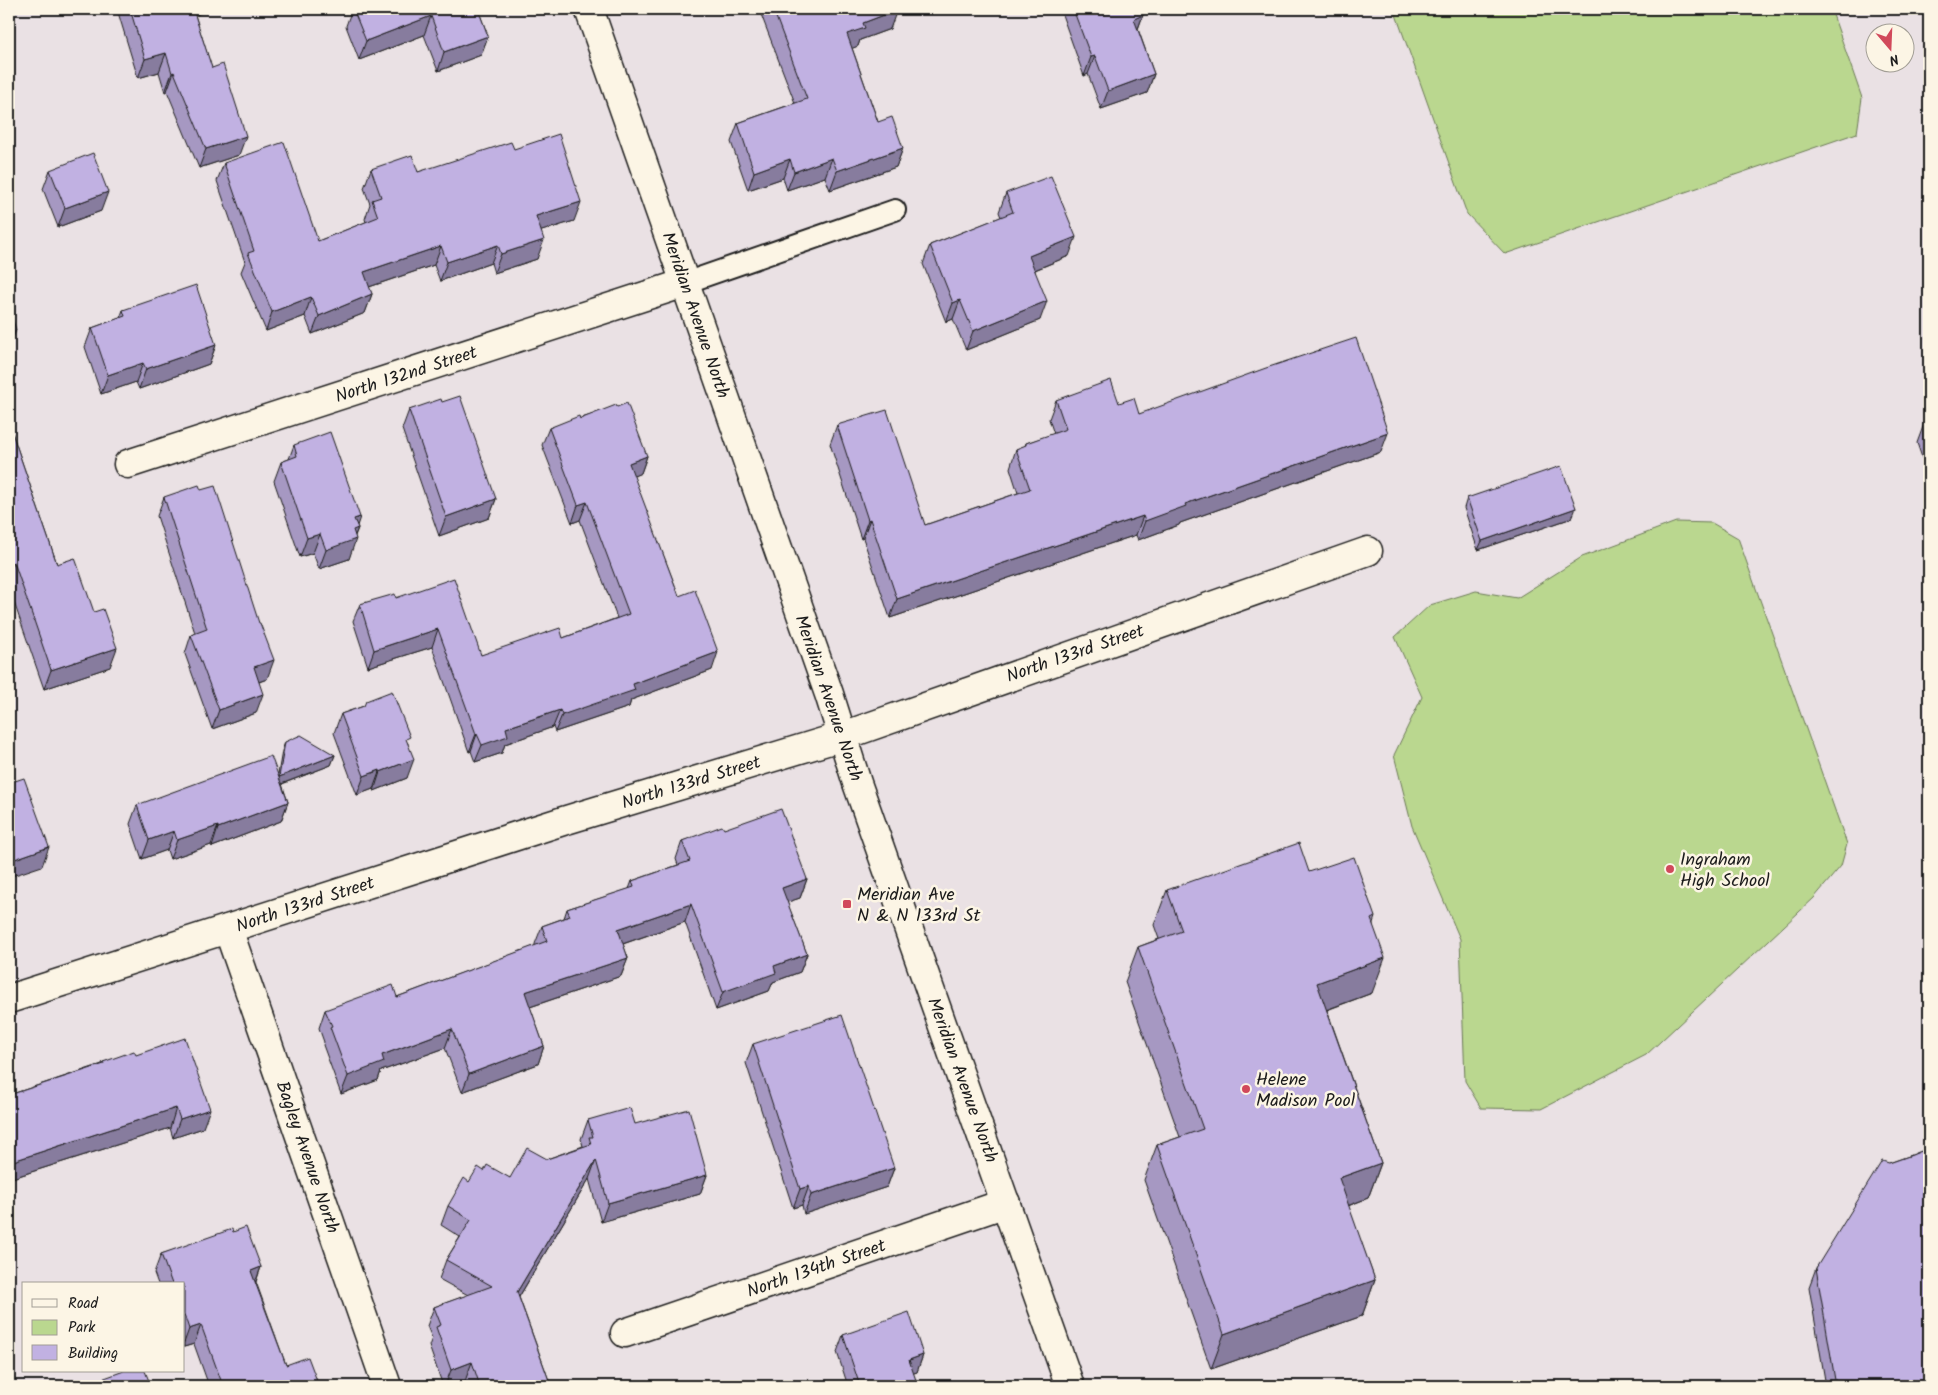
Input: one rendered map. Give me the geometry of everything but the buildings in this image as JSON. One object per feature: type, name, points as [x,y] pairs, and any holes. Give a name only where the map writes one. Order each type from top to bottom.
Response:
[{"type":"street","name":"Meridian Avenue North","points":[[589,9],[1070,1386]]},
{"type":"street","name":"North 132nd Street","points":[[128,464],[685,283]]},
{"type":"street","name":"North 133rd Street","points":[[9,999],[553,824],[843,736],[1368,551]]},
{"type":"street","name":"Bagley Avenue North","points":[[228,929],[387,1386]]},
{"type":"street","name":"North 134th Street","points":[[625,1333],[1006,1203]]},
{"type":"lane","points":[[685,283],[895,210]]},
{"type":"green space","points":[[1394,9],[1831,9],[1862,98],[1857,133],[1505,254],[1467,214]]},
{"type":"green space","points":[[1676,522],[1712,523],[1738,538],[1847,844],[1841,866],[1814,898],[1646,1055],[1541,1109],[1481,1108],[1465,1081],[1460,939],[1412,826],[1394,755],[1422,697],[1395,637],[1430,605],[1476,591],[1517,598],[1582,557]]},
{"type":"place","name":"Ingraham High School","points":[[1670,869]]},
{"type":"place","name":"Meridian Ave N & N 133rd St","points":[[847,904]]},
{"type":"place","name":"Helene Madison Pool","points":[[1246,1089]]}]
